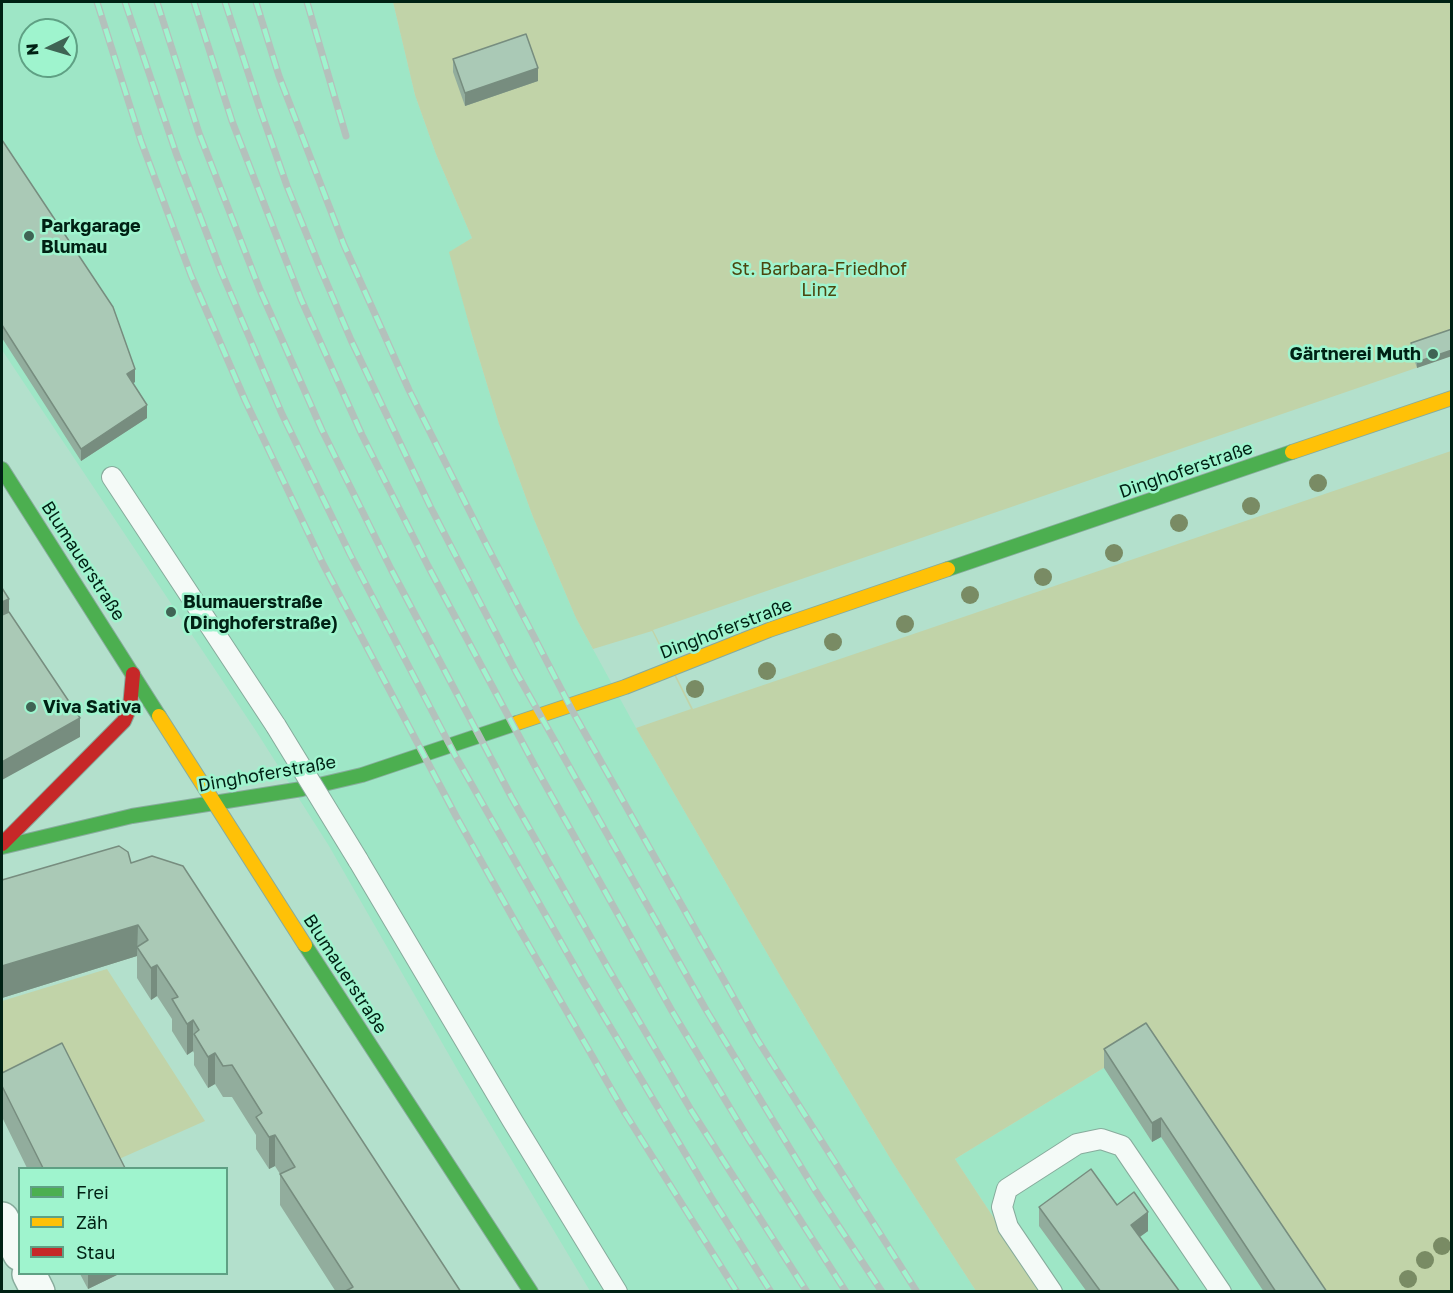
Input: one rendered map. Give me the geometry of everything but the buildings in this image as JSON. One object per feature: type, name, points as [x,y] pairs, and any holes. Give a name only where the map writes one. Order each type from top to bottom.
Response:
[{"type":"main road","name":"Dinghoferstraße","points":[[2,846],[132,816],[302,789],[362,775],[626,687],[781,627],[1452,398]]},
{"type":"main road","name":"Blumauerstraße","points":[[2,469],[531,1292]]},
{"type":"main road","points":[[2,846],[58,786],[124,721],[130,707],[133,674]]},
{"type":"street","points":[[2,1219],[18,1250]]},
{"type":"street","points":[[30,1275],[38,1292]]},
{"type":"lane","points":[[112,477],[276,726],[617,1292]]},
{"type":"lane","points":[[1052,1292],[1008,1227],[1002,1207],[1007,1189],[1077,1144],[1101,1139],[1122,1146],[1221,1292]]},
{"type":"shaded area","points":[[2,2],[393,2],[415,95],[436,154],[472,238],[450,252],[472,335],[499,424],[533,517],[576,618],[636,728],[785,984],[893,1163],[976,1291],[590,1291],[460,1074],[329,846],[256,731],[2,350]]},
{"type":"shaded area","points":[[1146,1042],[1314,1291],[1042,1291],[955,1159]]},
{"type":"green space","name":"St. Barbara-Friedhof Linz","points":[[393,2],[1451,2],[1451,356],[653,630],[693,709],[1451,451],[1451,1291],[1314,1291],[1146,1042],[955,1159],[1042,1291],[976,1291],[893,1163],[785,984],[636,728],[691,709],[652,631],[593,649],[576,618],[533,517],[499,424],[472,335],[449,252],[472,238],[436,154],[415,95]]},
{"type":"green space","points":[[107,969],[205,1121],[119,1159],[2,1091],[2,1001]]},
{"type":"railway","points":[[97,2],[141,141],[191,275],[245,400],[323,564],[456,816],[517,925],[625,1113],[737,1292]]},
{"type":"railway","points":[[125,2],[176,153],[221,271],[282,414],[350,554],[455,755],[583,981],[711,1197],[771,1292]]},
{"type":"railway","points":[[157,2],[199,133],[260,290],[322,430],[391,569],[512,798],[608,968],[691,1110],[807,1292]]},
{"type":"railway","points":[[194,2],[232,121],[301,299],[362,435],[428,566],[536,768],[672,1011],[748,1138],[846,1292]]},
{"type":"railway","points":[[225,2],[287,186],[319,265],[351,340],[430,506],[516,672],[705,1008],[815,1190],[882,1292]]},
{"type":"railway","points":[[256,2],[279,76],[344,245],[409,390],[484,540],[573,712],[757,1039],[917,1292]]},
{"type":"railway","points":[[307,2],[346,136]]},
{"type":"traffic: fast","points":[[948,569],[1292,452]]},
{"type":"traffic: fast","points":[[2,469],[159,716]]},
{"type":"traffic: fast","points":[[2,847],[132,816],[302,789],[362,775],[517,723]]},
{"type":"traffic: fast","points":[[305,945],[531,1292]]},
{"type":"traffic: slow","points":[[1292,452],[1452,398]]},
{"type":"traffic: slow","points":[[517,723],[625,687],[769,630],[948,569]]},
{"type":"traffic: slow","points":[[159,716],[305,945]]},
{"type":"traffic: jam","points":[[2,844],[124,721],[130,707],[133,674]]},
{"type":"place","name":"Parkgarage Blumau","points":[[29,236]]},
{"type":"place","name":"Gärtnerei Muth","points":[[1433,354]]},
{"type":"place","name":"Blumauerstraße (Dinghoferstraße)","points":[[171,612]]},
{"type":"place","name":"Viva Sativa","points":[[31,707]]}]
